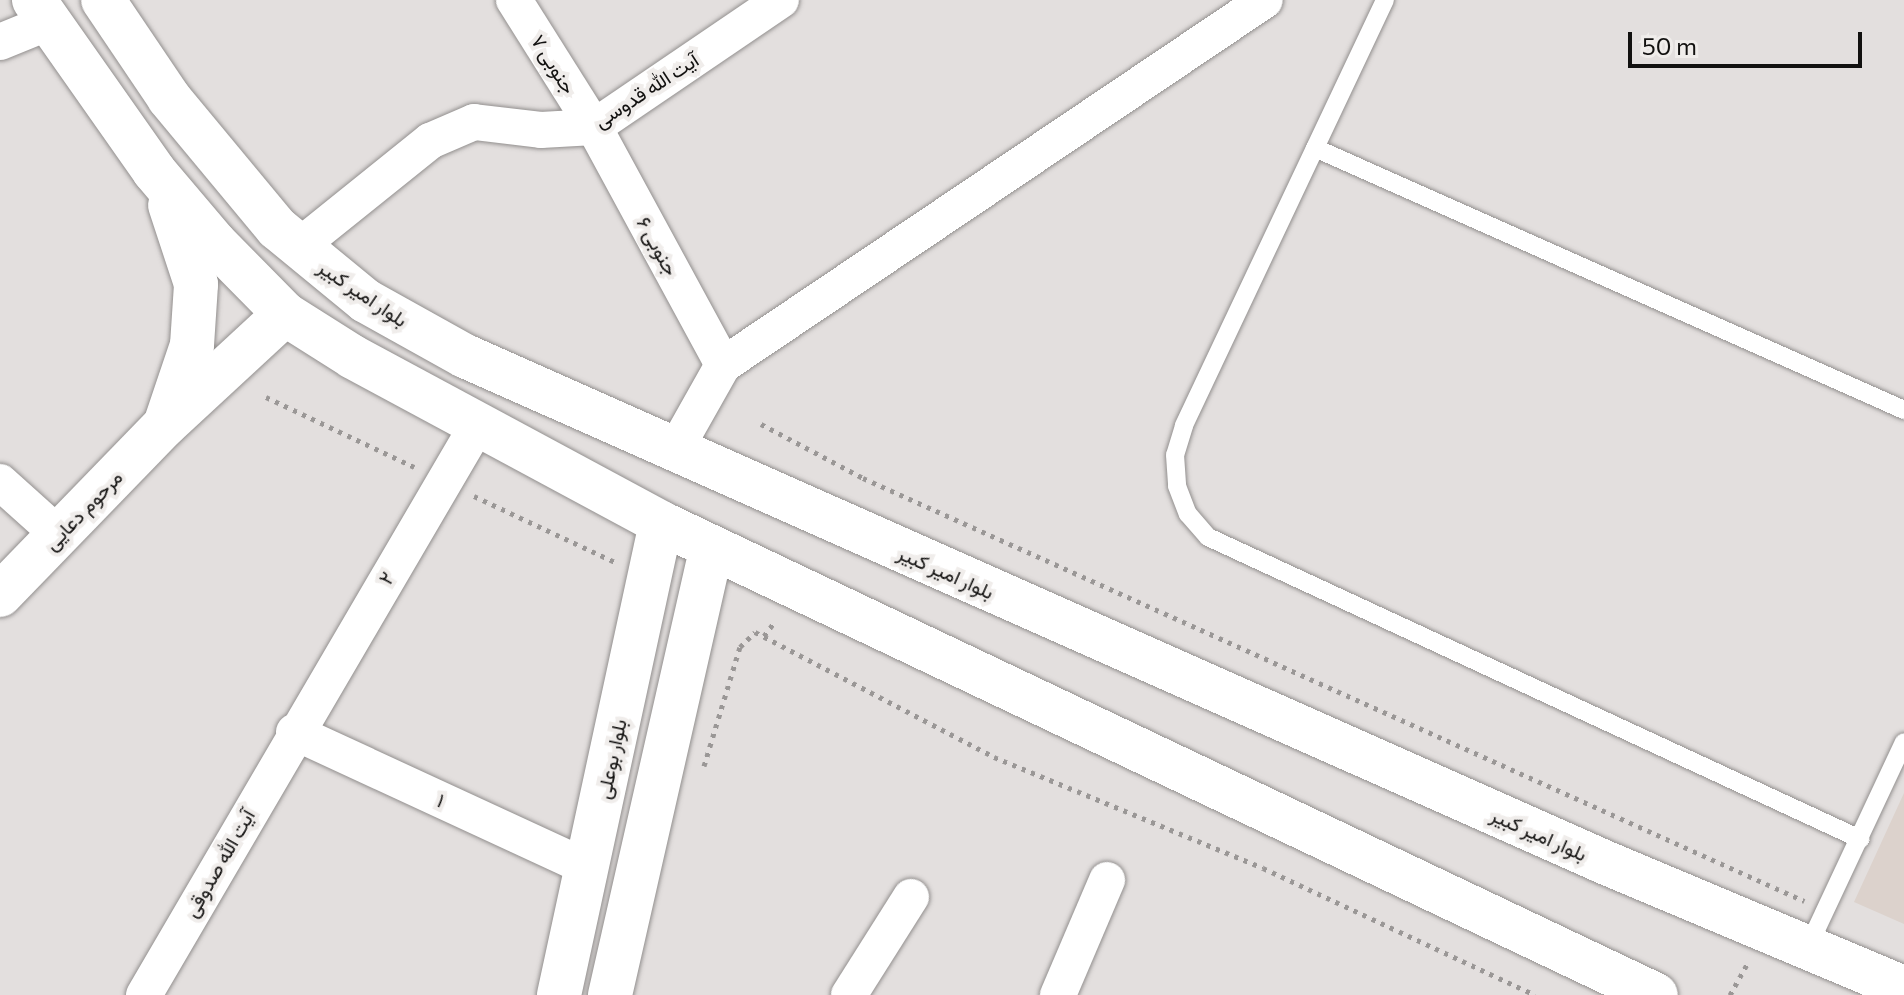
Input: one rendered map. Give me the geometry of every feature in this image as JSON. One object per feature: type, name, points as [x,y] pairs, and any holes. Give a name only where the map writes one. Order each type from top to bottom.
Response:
[{"type":"main road","name":"بلوار امیر کبیر","points":[[103,0],[220,164],[297,248],[366,301],[465,356],[674,452],[1807,950],[1904,988]]},
{"type":"main road","points":[[41,11],[154,171],[215,243],[285,314],[661,523],[1656,995]]},
{"type":"main road","points":[[154,171],[182,230],[196,284],[192,345],[165,425]]},
{"type":"main road","name":"مرحوم دعایی","points":[[0,595],[165,425],[285,314]]},
{"type":"main road","name":"بلوار بوعلی","points":[[559,995],[661,523]]},
{"type":"main road","points":[[610,995],[712,547]]},
{"type":"street","name":"۷ جنوبی","points":[[514,0],[594,127]]},
{"type":"street","name":"آیت الله قدوسی","points":[[297,248],[430,141],[474,122],[541,130],[594,127],[781,0]]},
{"type":"street","points":[[674,452],[723,365],[1265,0]]},
{"type":"street","points":[[0,42],[41,11]]},
{"type":"street","name":"۶ جنوبی","points":[[594,127],[723,365]]},
{"type":"street","name":"۲","points":[[294,732],[478,424]]},
{"type":"street","points":[[0,482],[59,535]]},
{"type":"street","name":"۱","points":[[294,732],[588,868]]},
{"type":"street","name":"آیت الله صدوقی","points":[[144,995],[294,732]]},
{"type":"street","points":[[1058,995],[1107,880]]},
{"type":"street","points":[[849,995],[911,897]]},
{"type":"lane","points":[[1385,0],[1184,426],[1175,455],[1177,486],[1188,514],[1208,537],[1860,839]]},
{"type":"lane","points":[[1315,148],[1904,410]]},
{"type":"lane","points":[[1807,950],[1904,742]]},
{"type":"path","points":[[266,397],[633,570]]},
{"type":"path","points":[[761,424],[863,478],[1825,911]]},
{"type":"path","points":[[764,636],[773,624]]},
{"type":"path","points":[[755,632],[994,757],[1263,868],[1535,995]]},
{"type":"shaded area","points":[[1904,793],[1904,924],[1854,902]]}]
